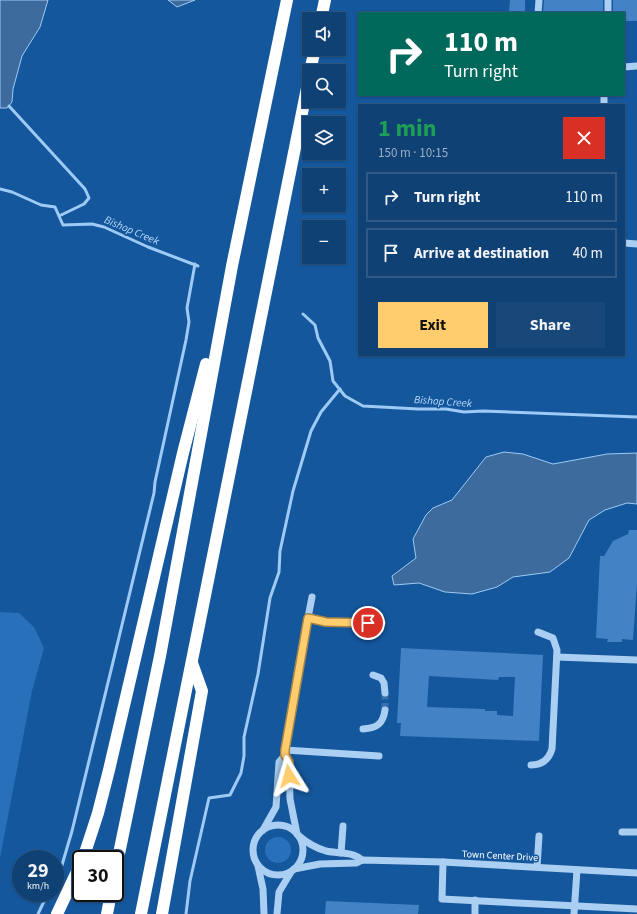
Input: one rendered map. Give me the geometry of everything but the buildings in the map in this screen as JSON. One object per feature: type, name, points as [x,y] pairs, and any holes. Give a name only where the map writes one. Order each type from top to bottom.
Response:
[{"type":"highway","points":[[120,850],[160,656],[232,266],[287,0]]},
{"type":"highway","points":[[322,12],[325,0]]},
{"type":"highway","points":[[141,914],[303,108]]},
{"type":"highway","points":[[85,850],[98,813],[109,770],[183,453],[232,266]]},
{"type":"highway","points":[[162,914],[202,691],[192,662]]},
{"type":"highway","points":[[57,914],[72,882]]},
{"type":"highway","points":[[106,914],[109,902]]},
{"type":"street","points":[[538,12],[539,0]]},
{"type":"street","points":[[608,0],[608,12]]},
{"type":"street","points":[[625,67],[637,66]]},
{"type":"street","points":[[625,243],[637,244]]},
{"type":"street","points":[[263,830],[276,807],[279,762],[285,752],[312,597]]},
{"type":"street","points":[[308,618],[326,622],[382,623]]},
{"type":"street","points":[[531,765],[541,764],[550,754],[557,657],[556,644],[553,638],[538,632]]},
{"type":"street","points":[[557,657],[637,660]]},
{"type":"street","points":[[373,675],[381,678],[384,683],[385,693]]},
{"type":"street","points":[[363,729],[376,727],[381,723],[385,710]]},
{"type":"street","points":[[285,752],[379,756]]},
{"type":"street","points":[[277,914],[279,892],[293,870],[298,865],[302,853],[302,847],[297,834],[290,799],[289,762],[285,752]]},
{"type":"street","points":[[293,870],[286,874],[274,875],[262,870],[254,860],[253,847],[258,834],[269,826],[284,826],[297,834]]},
{"type":"street","points":[[341,853],[343,826]]},
{"type":"street","points":[[622,832],[637,832]]},
{"type":"street","name":"Town Center Drive","points":[[297,834],[313,846],[327,851],[356,854],[362,860]]},
{"type":"street","points":[[537,867],[539,836]]},
{"type":"street","name":"Town Center Drive","points":[[293,870],[326,863],[356,863],[362,860],[443,862],[637,873]]},
{"type":"street","points":[[443,862],[442,899],[637,909]]},
{"type":"street","points":[[258,866],[263,889],[264,914]]},
{"type":"street","points":[[574,914],[577,870]]},
{"type":"street","points":[[475,900],[475,914]]},
{"type":"shaded area","points":[[0,0],[48,0],[40,27],[22,56],[13,89],[12,102],[7,108],[0,108]]},
{"type":"shaded area","points":[[168,0],[195,0],[177,7]]},
{"type":"shaded area","points":[[504,452],[523,454],[553,464],[607,454],[637,453],[637,504],[627,503],[605,510],[589,520],[569,558],[550,572],[513,577],[497,587],[472,594],[445,592],[419,583],[394,585],[392,576],[416,558],[413,539],[426,515],[433,508],[452,500],[486,457]]},
{"type":"shaded area","points":[[0,612],[19,613],[34,627],[44,648],[32,691],[0,858]]},
{"type":"shaded area","points":[[278,837],[287,841],[291,850],[287,859],[278,863],[269,859],[265,850],[269,841]]},
{"type":"waterway","points":[[9,106],[85,189],[89,198],[84,204],[59,216]]},
{"type":"waterway","name":"Bishop Creek","points":[[0,189],[12,192],[41,205],[55,207],[63,225],[92,224],[104,227],[148,247],[198,266]]},
{"type":"waterway","points":[[64,858],[72,831],[154,493],[155,482],[186,340],[189,322],[187,308],[195,264]]},
{"type":"waterway","name":"Bishop Creek","points":[[303,314],[315,325],[318,338],[330,361],[333,381],[345,396],[363,406],[446,409],[464,412],[483,411],[637,417]]},
{"type":"waterway","points":[[186,914],[190,881],[209,798],[230,795],[241,773],[244,756],[244,737],[258,674],[270,598],[279,572],[280,551],[293,491],[311,431],[321,412],[340,389]]},
{"type":"waterway","points":[[38,914],[44,902]]},
{"type":"tunnel","points":[[385,693],[385,710]]},
{"type":"route","points":[[289,776],[289,762],[285,755],[285,750],[297,674],[308,618],[326,622],[368,623]]}]
